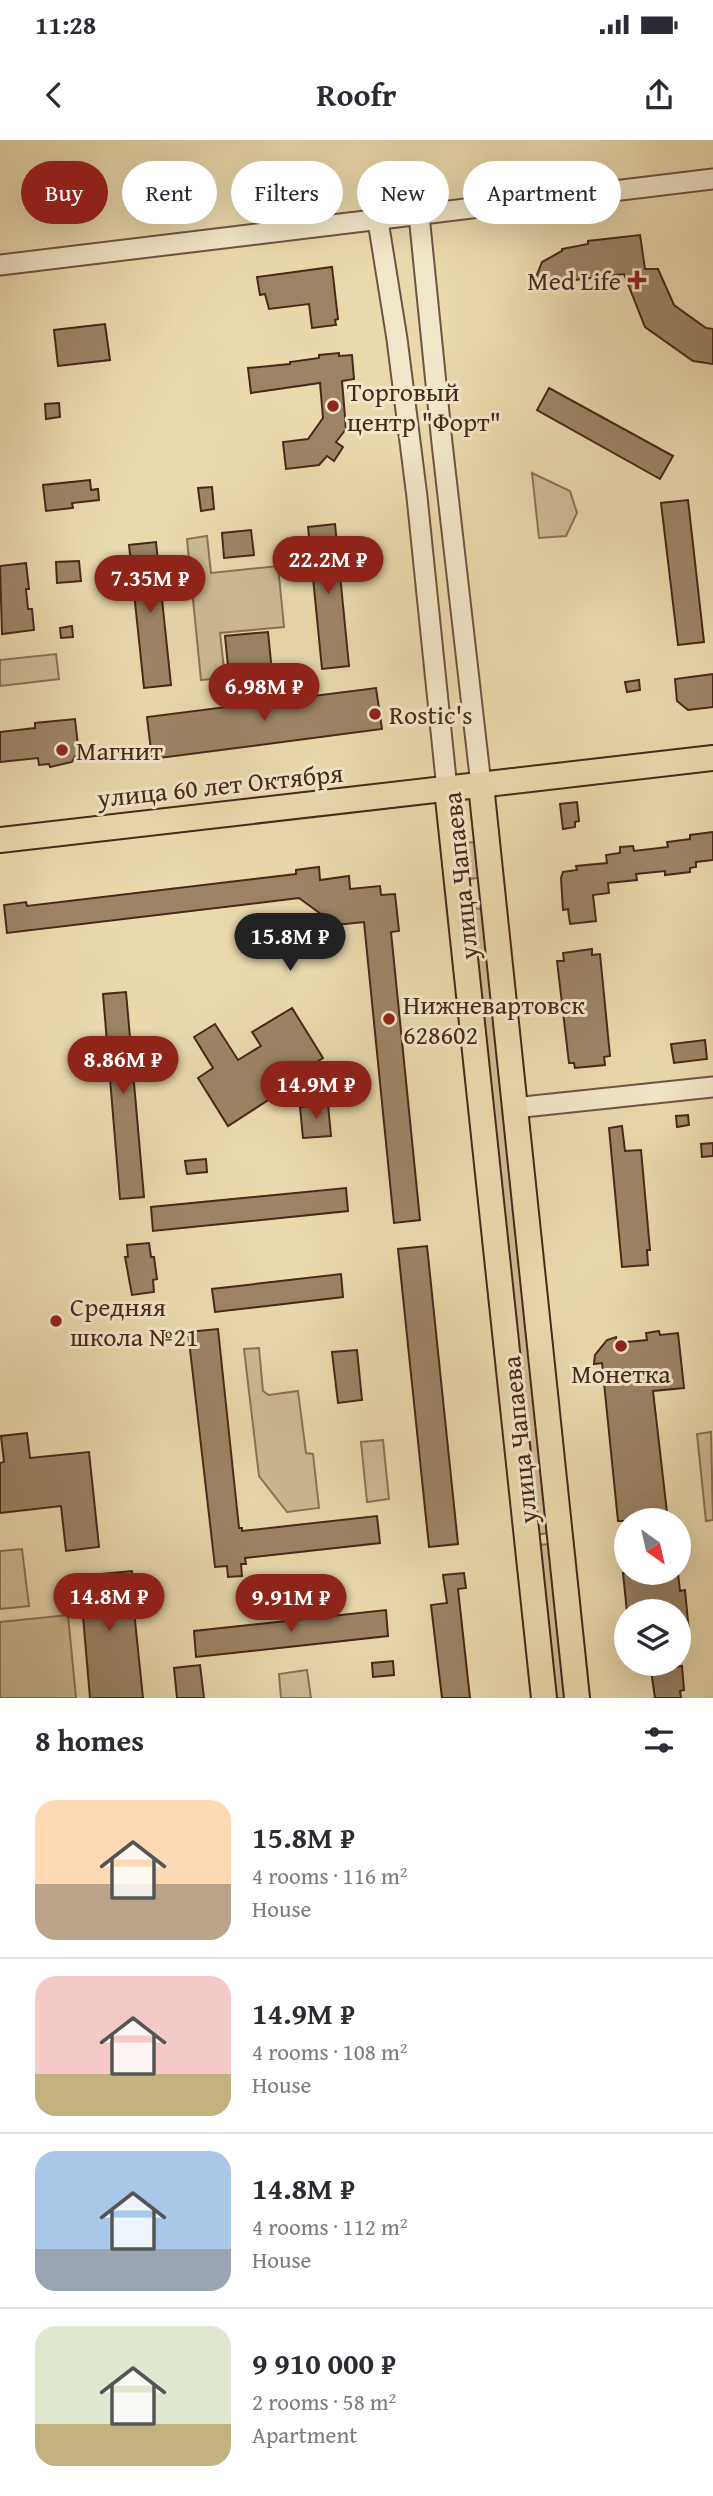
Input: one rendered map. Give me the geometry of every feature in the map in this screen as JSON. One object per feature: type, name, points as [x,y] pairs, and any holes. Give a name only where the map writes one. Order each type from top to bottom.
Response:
[{"type":"main road","points":[[481,785],[713,758]]},
{"type":"main road","name":"улица 60 лет Октября","points":[[0,840],[481,785]]},
{"type":"main road","name":"улица Чапаева","points":[[481,785],[577,1698]]},
{"type":"main road","name":"улица Чапаева","points":[[447,789],[544,1698]]},
{"type":"main road","points":[[460,911],[465,898],[474,893],[487,896],[494,908]]},
{"type":"street","points":[[449,211],[713,179]]},
{"type":"street","points":[[0,265],[357,223]]},
{"type":"street","name":"улица Чапаева","points":[[378,224],[397,339],[417,496],[447,789]]},
{"type":"street","name":"улица Чапаева","points":[[420,224],[481,785]]},
{"type":"street","points":[[417,496],[448,493]]},
{"type":"street","points":[[514,1108],[713,1087]]},
{"type":"shaded area","points":[[532,473],[570,491],[577,513],[566,536],[539,538]]},
{"type":"shaded area","points":[[207,536],[211,573],[278,566],[284,627],[220,633],[225,678],[201,680],[187,539]]},
{"type":"shaded area","points":[[56,654],[59,679],[0,686],[0,660]]},
{"type":"shaded area","points":[[476,842],[479,875],[469,879],[466,877],[462,843]]},
{"type":"shaded area","points":[[474,908],[483,913],[549,1533],[535,1535],[470,910]]},
{"type":"shaded area","points":[[259,1348],[263,1391],[269,1395],[298,1391],[306,1453],[313,1454],[319,1508],[287,1512],[259,1476],[244,1349]]},
{"type":"shaded area","points":[[711,1432],[713,1520],[706,1521],[697,1434]]},
{"type":"shaded area","points":[[383,1440],[389,1499],[367,1502],[361,1442]]},
{"type":"shaded area","points":[[551,1544],[568,1698],[553,1698],[536,1545]]},
{"type":"shaded area","points":[[22,1549],[29,1606],[0,1609],[0,1551]]},
{"type":"shaded area","points":[[68,1615],[76,1698],[0,1698],[0,1622]]},
{"type":"shaded area","points":[[307,1670],[311,1698],[281,1698],[279,1674]]},
{"type":"building","points":[[640,235],[645,269],[658,269],[674,305],[706,328],[713,329],[713,364],[693,361],[645,327],[624,274],[533,285],[542,262],[562,249],[588,244],[588,241]]},
{"type":"building","points":[[332,267],[338,319],[335,320],[336,325],[312,328],[309,304],[269,309],[265,294],[260,295],[257,277]]},
{"type":"building","points":[[105,324],[110,360],[58,366],[54,330]]},
{"type":"building","name":"Торговый центр \"Форт\"","points":[[339,353],[339,356],[352,355],[354,379],[342,381],[346,429],[336,442],[343,447],[334,461],[327,456],[319,465],[286,469],[283,442],[308,439],[323,418],[320,383],[251,393],[248,368],[290,364],[319,358],[319,355]]},
{"type":"building","points":[[549,388],[673,456],[660,479],[537,410]]},
{"type":"building","points":[[59,403],[60,417],[46,419],[45,404]]},
{"type":"building","points":[[90,480],[91,490],[98,489],[99,500],[72,503],[73,508],[46,511],[43,485]]},
{"type":"building","points":[[212,487],[214,509],[201,511],[198,488]]},
{"type":"building","points":[[688,500],[704,642],[678,645],[661,503]]},
{"type":"building","points":[[335,524],[349,666],[322,669],[308,527]]},
{"type":"building","points":[[251,530],[254,555],[224,558],[222,533]]},
{"type":"building","points":[[156,542],[171,685],[144,688],[129,545]]},
{"type":"building","points":[[79,561],[81,581],[57,583],[56,562]]},
{"type":"building","points":[[26,563],[28,609],[32,609],[34,630],[2,634],[0,566]]},
{"type":"building","points":[[72,626],[73,637],[61,638],[60,628]]},
{"type":"building","points":[[268,632],[272,672],[229,676],[225,636]]},
{"type":"building","points":[[713,674],[713,707],[688,710],[677,701],[675,679]]},
{"type":"building","points":[[639,680],[640,690],[627,692],[625,682]]},
{"type":"building","points":[[376,688],[382,729],[152,759],[147,717]]},
{"type":"building","points":[[75,719],[79,755],[75,756],[72,762],[50,767],[49,764],[39,765],[38,758],[0,762],[0,732],[35,728],[35,723]]},
{"type":"building","points":[[577,802],[579,821],[575,822],[575,827],[563,829],[560,804]]},
{"type":"building","points":[[713,832],[713,860],[696,862],[696,867],[690,868],[690,872],[636,874],[637,880],[608,883],[609,893],[593,895],[596,921],[570,924],[568,909],[563,910],[563,872],[577,870],[576,866],[607,863],[606,855],[620,853],[620,847],[633,846],[634,851],[668,847],[667,842]]},
{"type":"building","points":[[319,867],[320,880],[349,876],[350,889],[380,886],[381,895],[395,894],[399,931],[391,932],[420,1220],[394,1223],[364,922],[336,925],[299,898],[7,933],[4,905],[26,902],[27,906],[296,874],[296,870]]},
{"type":"building","points":[[592,949],[592,955],[600,954],[610,1056],[604,1057],[605,1065],[575,1068],[574,1063],[569,1063],[557,961],[564,961],[563,953]]},
{"type":"building","points":[[126,992],[144,1197],[120,1199],[103,994]]},
{"type":"building","points":[[292,1008],[323,1058],[300,1073],[295,1065],[265,1085],[273,1097],[228,1126],[198,1078],[213,1068],[194,1037],[215,1024],[238,1060],[261,1046],[252,1032]]},
{"type":"building","points":[[705,1040],[707,1059],[674,1063],[671,1044]]},
{"type":"building","points":[[328,1104],[331,1136],[303,1138],[300,1107]]},
{"type":"building","points":[[688,1115],[689,1125],[677,1127],[676,1116]]},
{"type":"building","points":[[622,1126],[625,1151],[641,1150],[650,1250],[647,1250],[648,1265],[622,1267],[609,1128]]},
{"type":"building","points":[[713,1143],[713,1156],[702,1157],[701,1144]]},
{"type":"building","points":[[206,1159],[207,1172],[187,1174],[185,1161]]},
{"type":"building","points":[[346,1188],[348,1211],[153,1231],[151,1207]]},
{"type":"building","points":[[149,1243],[157,1279],[153,1280],[154,1292],[132,1295],[125,1257],[128,1257],[127,1245]]},
{"type":"building","points":[[427,1246],[458,1544],[429,1547],[398,1249]]},
{"type":"building","points":[[341,1274],[343,1297],[215,1312],[212,1289]]},
{"type":"building","points":[[218,1329],[239,1528],[242,1528],[242,1531],[377,1516],[380,1543],[245,1558],[246,1564],[241,1564],[242,1576],[228,1577],[227,1566],[215,1567],[188,1332]]},
{"type":"building","points":[[646,1333],[678,1333],[684,1388],[653,1391],[666,1508],[617,1508],[602,1363],[594,1364],[595,1355],[607,1340],[616,1337],[617,1343],[647,1340]]},
{"type":"building","points":[[357,1350],[362,1400],[338,1403],[332,1352]]},
{"type":"building","points":[[27,1433],[30,1458],[89,1452],[99,1547],[66,1551],[61,1506],[0,1513],[0,1463],[4,1462],[1,1436]]},
{"type":"building","points":[[132,1571],[143,1698],[90,1698],[83,1616],[68,1617],[67,1604],[72,1603],[69,1577]]},
{"type":"building","points":[[464,1573],[466,1588],[458,1589],[470,1698],[442,1698],[431,1605],[447,1603],[443,1575]]},
{"type":"building","points":[[624,1586],[679,1586],[680,1591],[685,1590],[686,1599],[626,1599]]},
{"type":"building","points":[[386,1610],[388,1636],[196,1657],[194,1631]]},
{"type":"building","points":[[393,1661],[394,1675],[373,1677],[372,1663]]},
{"type":"building","points":[[200,1665],[204,1698],[177,1698],[174,1668]]},
{"type":"building","points":[[652,1676],[683,1676],[684,1690],[680,1691],[681,1698],[655,1698]]},
{"type":"place","name":"Med Life","points":[[637,280]]},
{"type":"place","name":"Торговый центр \"Форт\"","points":[[333,406]]},
{"type":"place","name":"Rostic's","points":[[375,714]]},
{"type":"place","name":"Магнит","points":[[62,750]]},
{"type":"place","name":"Нижневартовск 628602","points":[[389,1019]]},
{"type":"place","name":"Средняя школа №21","points":[[56,1321]]},
{"type":"place","name":"Монетка","points":[[621,1346]]}]
